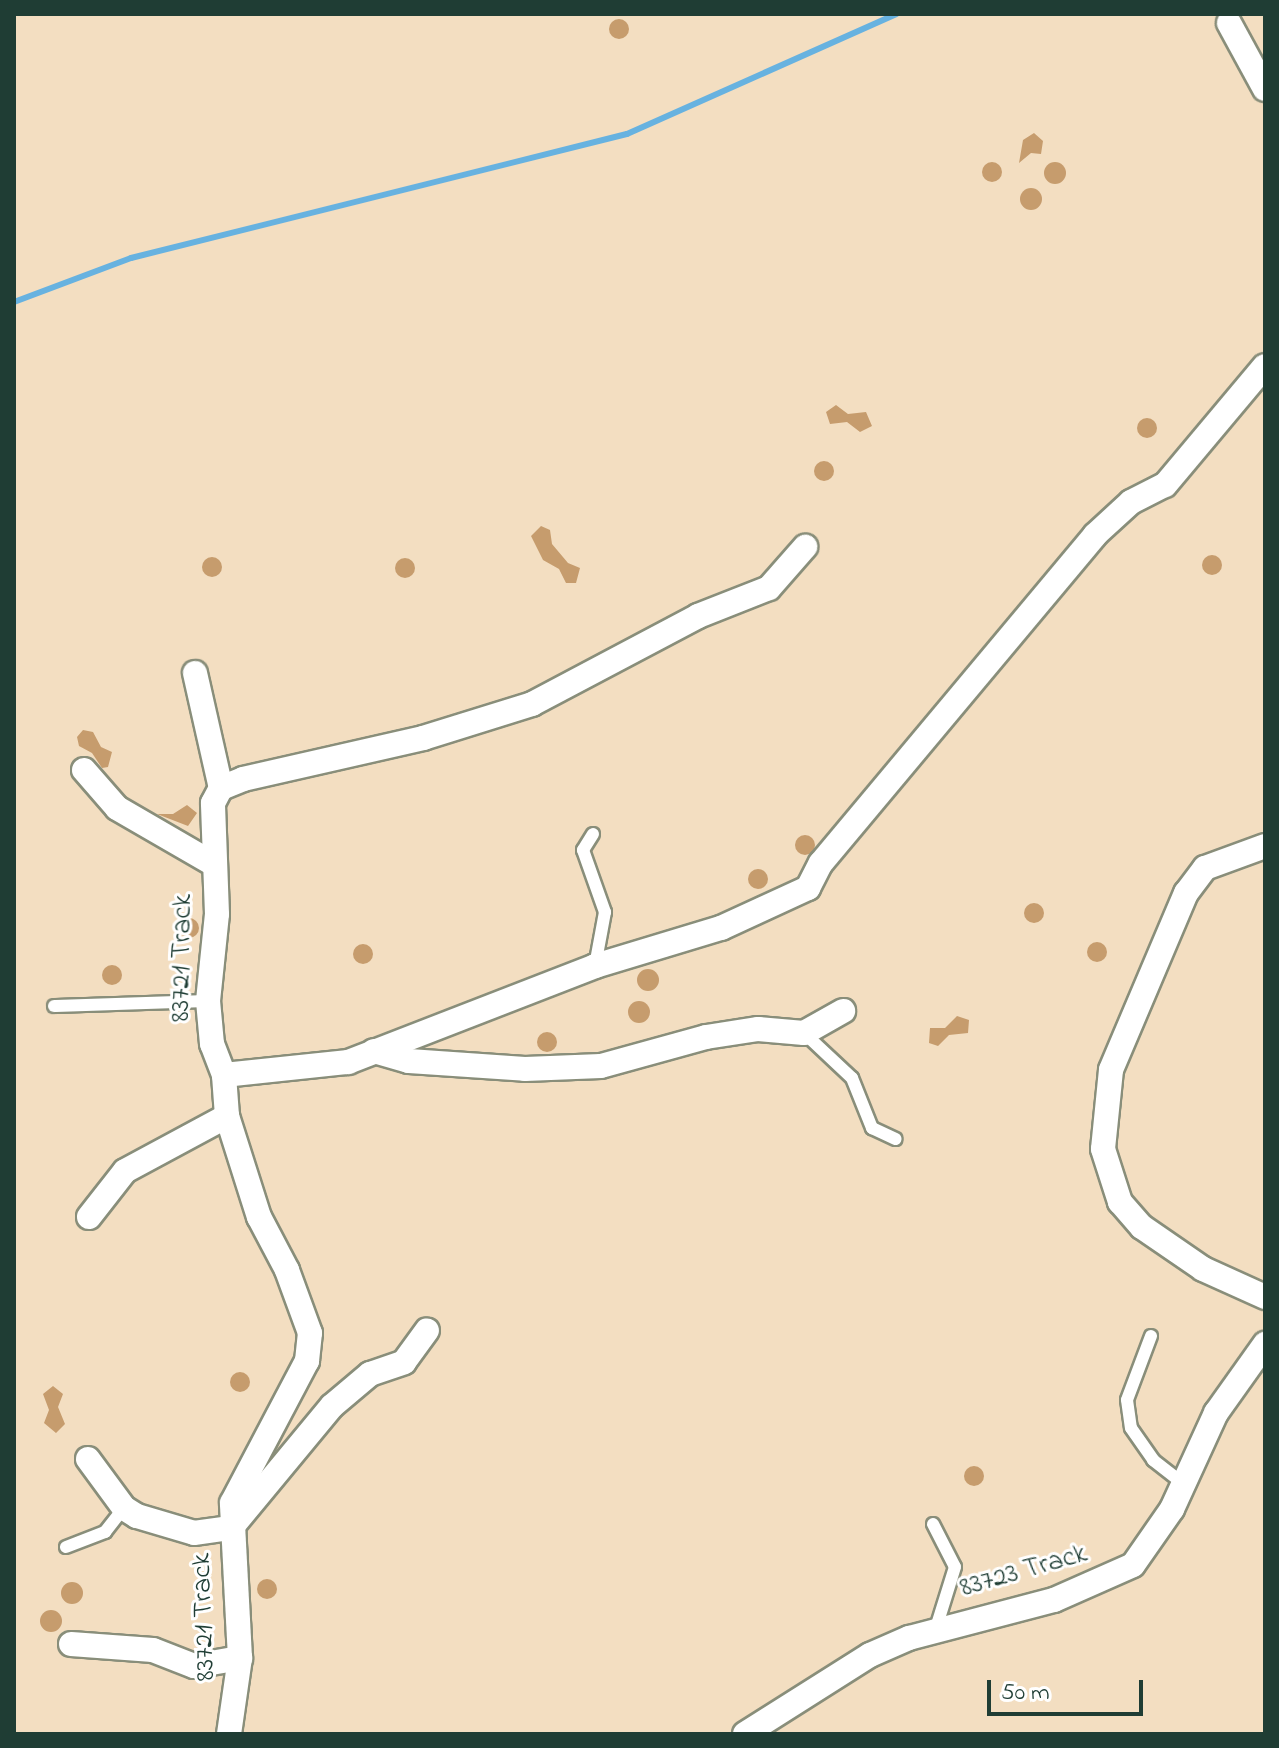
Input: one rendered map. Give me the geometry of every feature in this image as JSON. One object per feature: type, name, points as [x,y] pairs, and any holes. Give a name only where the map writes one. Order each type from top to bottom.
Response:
[{"type":"street","points":[[1229,23],[1265,89]]},
{"type":"street","points":[[224,1075],[348,1062],[595,966],[721,928],[808,888],[821,863],[1095,535],[1131,502],[1165,485],[1265,366]]},
{"type":"street","points":[[195,673],[221,788],[276,769],[423,738],[532,704],[698,616],[769,588],[805,547]]},
{"type":"street","points":[[84,770],[117,808],[212,863]]},
{"type":"street","name":"83721 Track","points":[[221,788],[213,803],[212,863],[217,914],[208,1001],[212,1044],[224,1075],[227,1116],[259,1217],[292,1280],[310,1333],[307,1361],[240,1482],[232,1503],[240,1658],[229,1734]]},
{"type":"street","points":[[1265,846],[1205,868],[1186,893],[1111,1070],[1103,1149],[1120,1202],[1142,1227],[1203,1269],[1265,1297]]},
{"type":"street","points":[[374,1051],[409,1061],[525,1069],[601,1066],[706,1037],[758,1029],[804,1033],[843,1011]]},
{"type":"street","points":[[89,1217],[125,1171],[227,1116]]},
{"type":"street","points":[[88,1459],[124,1508],[175,1531],[231,1528],[332,1406],[370,1374],[404,1362],[427,1330]]},
{"type":"street","name":"83723 Track","points":[[745,1734],[870,1655],[936,1628],[1033,1607],[1116,1576],[1142,1557],[1158,1535],[1216,1413],[1265,1344]]},
{"type":"street","points":[[71,1644],[153,1650],[194,1666],[240,1658]]},
{"type":"lane","points":[[593,834],[583,850],[605,912],[595,966]]},
{"type":"lane","points":[[54,1006],[208,1001]]},
{"type":"lane","points":[[804,1033],[852,1078],[872,1128],[896,1139]]},
{"type":"lane","points":[[1151,1336],[1127,1400],[1128,1414],[1140,1446],[1182,1483]]},
{"type":"lane","points":[[66,1547],[105,1532],[124,1508]]},
{"type":"lane","points":[[933,1524],[955,1567],[936,1628]]},
{"type":"building","points":[[615,19],[623,19],[629,29],[623,39],[615,39],[609,33],[609,25]]},
{"type":"building","points":[[1034,133],[1043,141],[1041,154],[1031,153],[1019,163],[1023,140]]},
{"type":"building","points":[[988,162],[996,162],[1002,172],[996,182],[988,182],[982,176],[982,168]]},
{"type":"building","points":[[1055,162],[1063,165],[1066,173],[1063,181],[1055,184],[1047,181],[1044,173],[1047,165]]},
{"type":"building","points":[[1031,188],[1039,191],[1042,199],[1039,207],[1031,210],[1023,207],[1020,199],[1023,191]]},
{"type":"building","points":[[836,405],[848,414],[866,412],[872,426],[860,432],[847,422],[830,424],[826,412]]},
{"type":"building","points":[[1143,418],[1151,418],[1157,428],[1151,438],[1143,438],[1137,432],[1137,424]]},
{"type":"building","points":[[820,461],[828,461],[834,471],[828,481],[820,481],[814,475],[814,467]]},
{"type":"building","points":[[541,526],[550,530],[552,544],[568,563],[580,568],[576,583],[566,583],[559,569],[543,560],[531,536]]},
{"type":"building","points":[[1208,555],[1216,555],[1222,565],[1216,575],[1208,575],[1202,569],[1202,561]]},
{"type":"building","points":[[208,557],[216,557],[222,567],[216,577],[208,577],[202,571],[202,563]]},
{"type":"building","points":[[401,558],[409,558],[415,568],[409,578],[401,578],[395,572],[395,564]]},
{"type":"building","points":[[83,730],[93,732],[101,747],[112,752],[108,767],[102,768],[92,753],[79,746],[77,737]]},
{"type":"building","points":[[187,805],[197,813],[188,826],[157,814],[173,814]]},
{"type":"building","points":[[805,835],[812,838],[815,845],[812,852],[805,855],[798,852],[795,845],[798,838]]},
{"type":"building","points":[[754,869],[762,869],[768,879],[762,889],[754,889],[748,883],[748,875]]},
{"type":"building","points":[[1030,903],[1038,903],[1044,913],[1038,923],[1030,923],[1024,917],[1024,909]]},
{"type":"building","points":[[185,918],[193,918],[199,928],[193,938],[185,938],[179,932],[179,924]]},
{"type":"building","points":[[1093,942],[1101,942],[1107,952],[1101,962],[1093,962],[1087,956],[1087,948]]},
{"type":"building","points":[[359,944],[367,944],[373,954],[367,964],[359,964],[353,958],[353,950]]},
{"type":"building","points":[[108,965],[116,965],[122,975],[116,985],[108,985],[102,979],[102,971]]},
{"type":"building","points":[[648,969],[656,972],[659,980],[656,988],[648,991],[640,988],[637,980],[640,972]]},
{"type":"building","points":[[639,1001],[647,1004],[650,1012],[647,1020],[639,1023],[631,1020],[628,1012],[631,1004]]},
{"type":"building","points":[[957,1016],[969,1020],[968,1033],[949,1035],[938,1046],[929,1043],[930,1028],[945,1028]]},
{"type":"building","points":[[543,1032],[551,1032],[557,1042],[551,1052],[543,1052],[537,1046],[537,1038]]},
{"type":"building","points":[[236,1372],[244,1372],[250,1382],[244,1392],[236,1392],[230,1386],[230,1378]]},
{"type":"building","points":[[53,1386],[63,1394],[58,1407],[65,1424],[56,1433],[44,1423],[49,1410],[43,1394]]},
{"type":"building","points":[[970,1466],[978,1466],[984,1476],[978,1486],[970,1486],[964,1480],[964,1472]]},
{"type":"building","points":[[263,1579],[271,1579],[277,1589],[271,1599],[263,1599],[257,1593],[257,1585]]},
{"type":"building","points":[[72,1582],[80,1585],[83,1593],[80,1601],[72,1604],[64,1601],[61,1593],[64,1585]]},
{"type":"building","points":[[51,1610],[59,1613],[62,1621],[59,1629],[51,1632],[43,1629],[40,1621],[43,1613]]},
{"type":"waterway","points":[[14,302],[131,258],[627,134],[897,14]]}]
